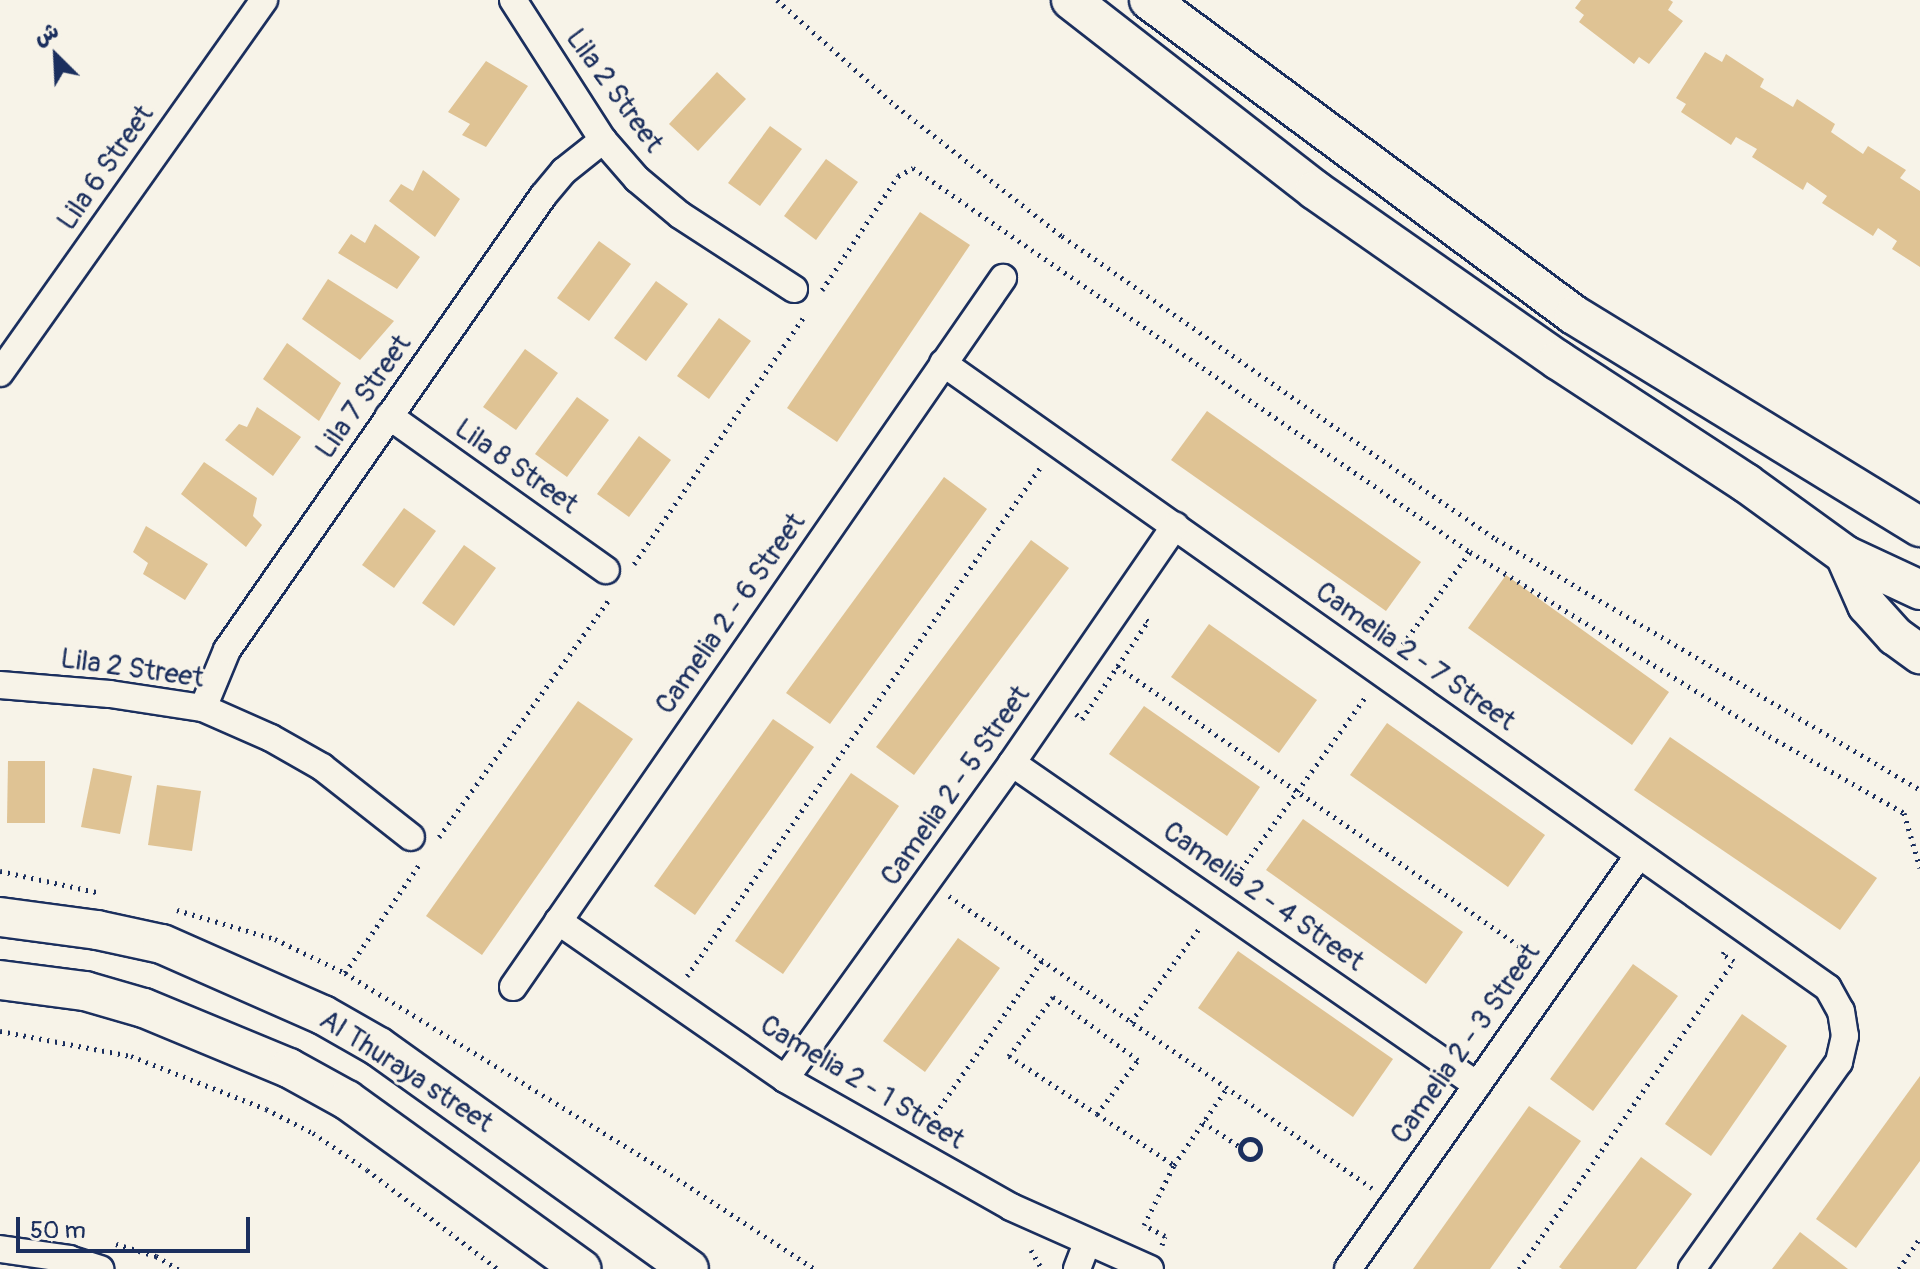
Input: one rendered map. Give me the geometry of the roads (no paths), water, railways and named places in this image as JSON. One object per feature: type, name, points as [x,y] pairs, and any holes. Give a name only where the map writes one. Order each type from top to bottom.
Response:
[{"type":"street","name":"Lila 6 Street","points":[[0,373],[9,339],[264,0]]},
{"type":"street","name":"Lila 2 Street","points":[[513,0],[603,140],[658,198],[808,296]]},
{"type":"street","points":[[1071,0],[1315,190],[1623,405],[1746,483],[1845,555],[1920,590]]},
{"type":"street","points":[[1149,0],[1574,315],[1920,527]]},
{"type":"street","name":"Lila 7 Street","points":[[203,708],[227,650],[553,183],[603,140]]},
{"type":"street","name":"Camelia 2 - 6 Street","points":[[513,987],[1003,278]]},
{"type":"street","name":"Camelia 2 - 7 Street","points":[[943,363],[1058,441],[1638,856],[1809,971],[1828,988],[1841,1011],[1845,1036],[1839,1062],[1692,1269]]},
{"type":"street","name":"Lila 8 Street","points":[[389,416],[610,581]]},
{"type":"street","name":"Camelia 2 - 5 Street","points":[[785,1079],[1012,763],[1175,526]]},
{"type":"street","points":[[1845,555],[1882,598],[1920,629]]},
{"type":"street","points":[[1845,555],[1867,605],[1895,636],[1920,654]]},
{"type":"street","name":"Lila 2 Street","points":[[0,685],[110,694],[203,708],[271,738],[322,767],[422,848]]},
{"type":"street","name":"Camelia 2 - 4 Street","points":[[1012,763],[1477,1085]]},
{"type":"street","name":"Camelia 2 - 3 Street","points":[[1348,1269],[1638,856]]},
{"type":"street","name":"Al Thuraya street","points":[[0,917],[97,930],[162,944],[323,1015],[379,1047],[689,1269]]},
{"type":"street","name":"Camelia 2 - 1 Street","points":[[558,921],[785,1079],[909,1151],[1087,1243],[1154,1264]]},
{"type":"street","name":"Al Thuraya street","points":[[0,980],[85,991],[144,1008],[289,1068],[347,1100],[581,1269]]},
{"type":"street","points":[[1077,1269],[1087,1243]]},
{"type":"street","points":[[0,1249],[100,1269]]}]
